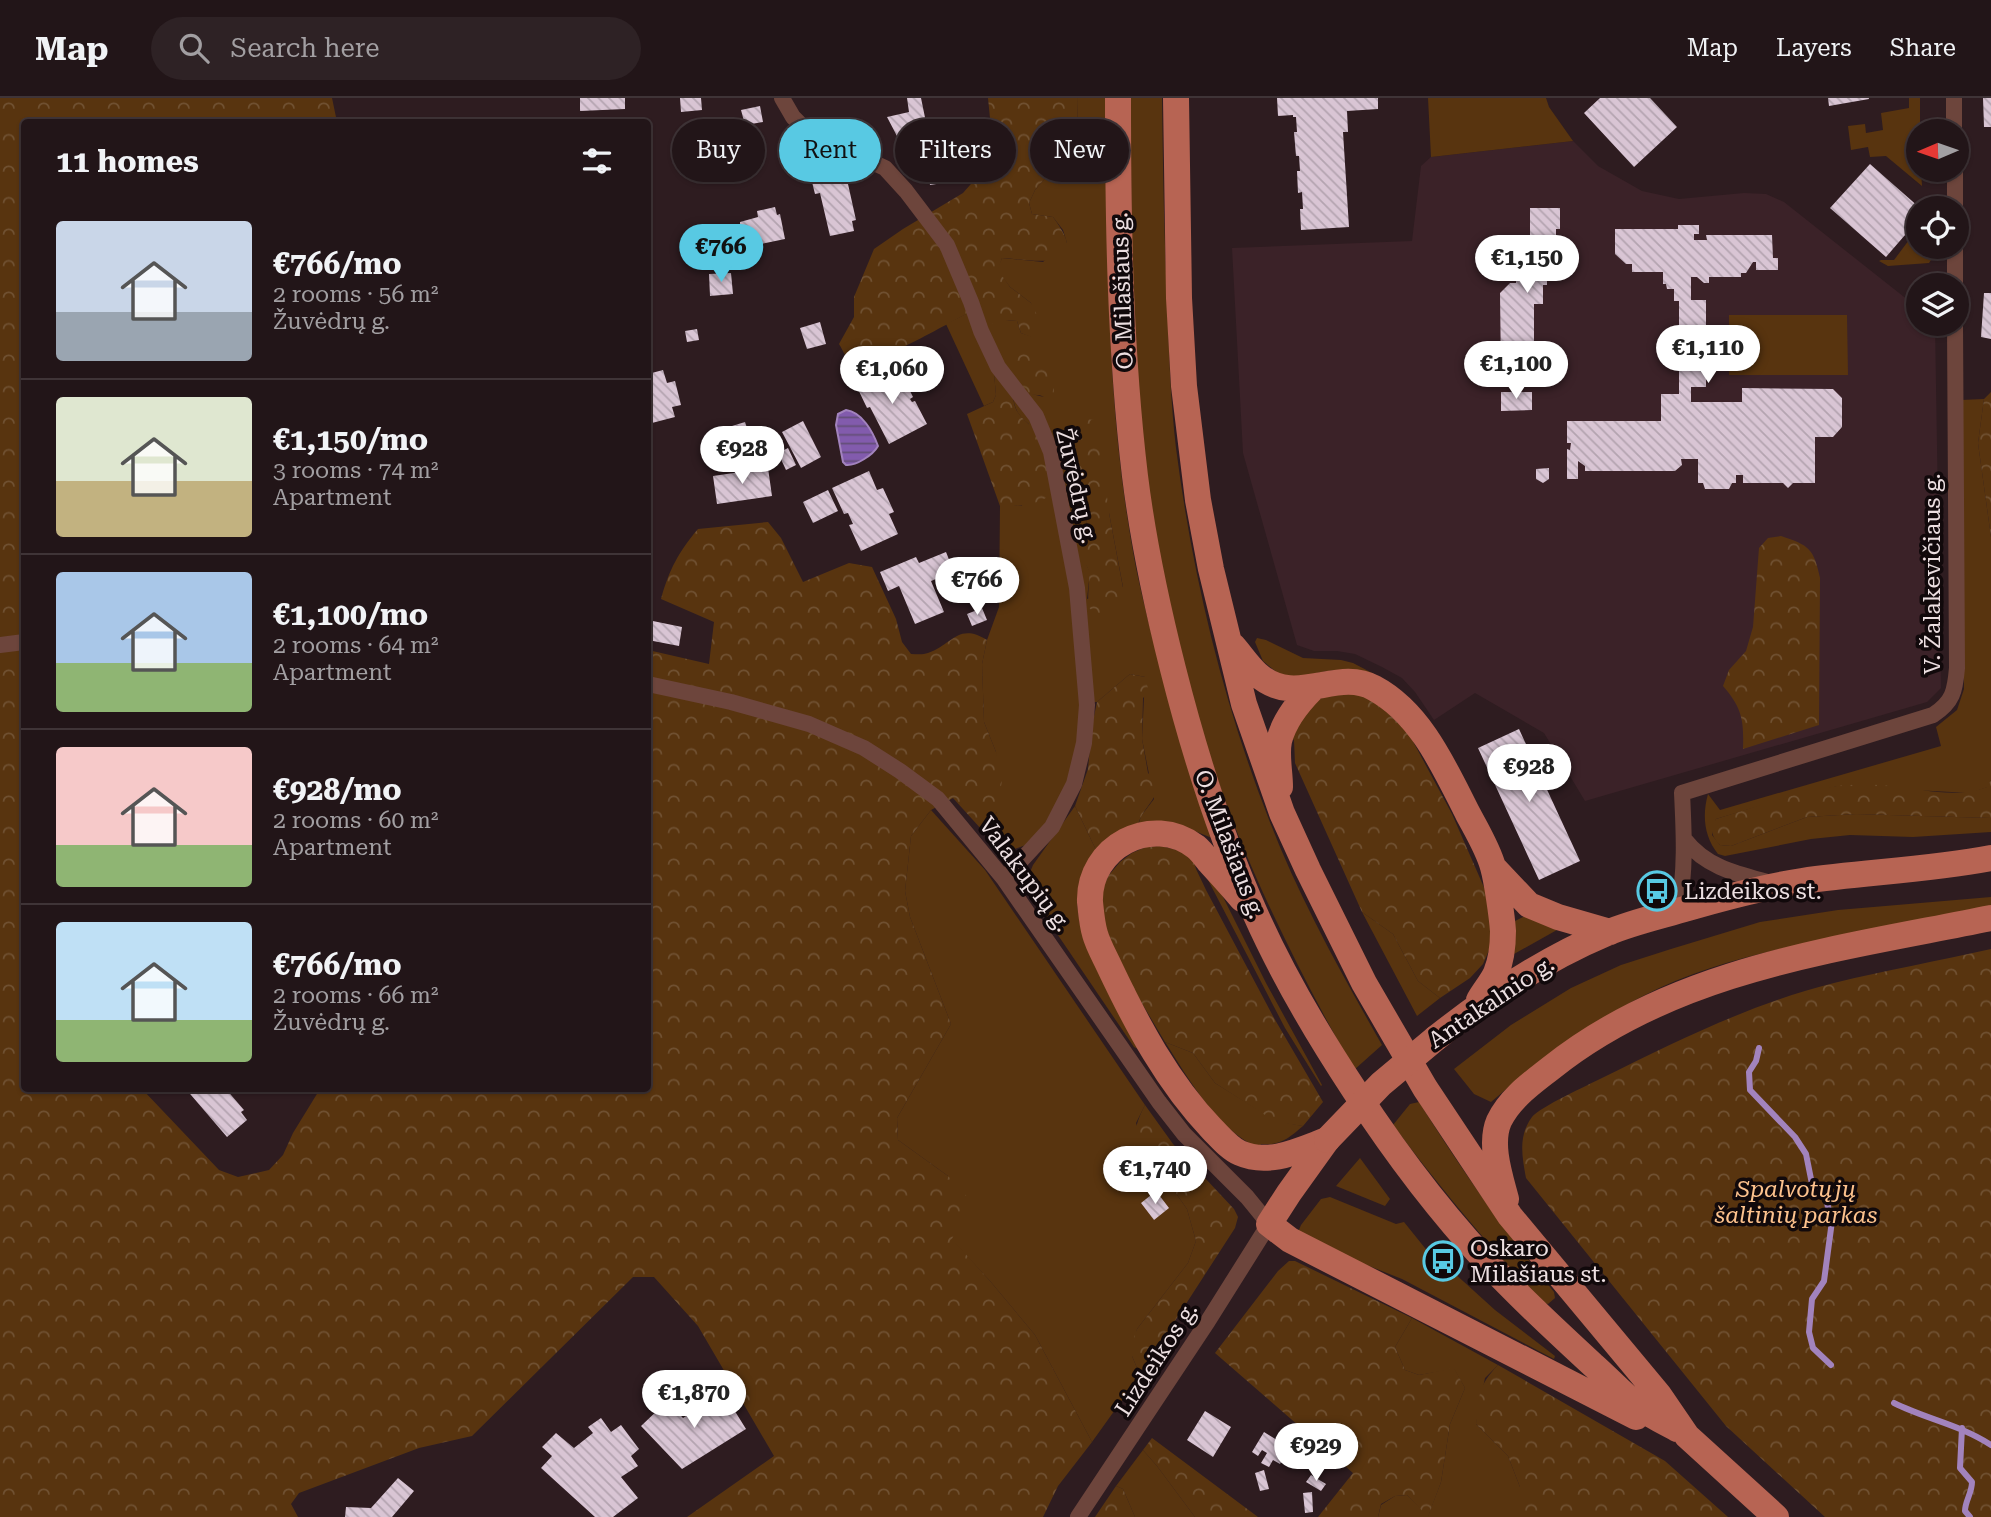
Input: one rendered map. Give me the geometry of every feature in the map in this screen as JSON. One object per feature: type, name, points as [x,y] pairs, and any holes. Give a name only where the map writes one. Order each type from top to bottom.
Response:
[{"type":"main road","name":"O. Milašiaus g.","points":[[1118,98],[1118,212],[1125,382],[1145,545],[1188,728],[1220,824],[1255,913],[1293,991],[1338,1066],[1385,1137],[1476,1252],[1604,1376],[1638,1406],[1687,1436],[1776,1517]]},
{"type":"main road","name":"O. Milašiaus g.","points":[[1176,98],[1179,298],[1184,386],[1198,500],[1211,569],[1244,704],[1282,813],[1371,995],[1425,1088],[1510,1216],[1658,1395],[1687,1436]]},
{"type":"main road","points":[[1229,642],[1259,676],[1287,689],[1313,688],[1331,682],[1371,685],[1389,696],[1410,716],[1437,756],[1493,867],[1503,930],[1496,974],[1472,1010]]},
{"type":"main road","points":[[1282,813],[1279,740],[1288,719],[1313,688]]},
{"type":"main road","points":[[1255,913],[1197,847],[1173,834],[1153,833],[1134,837],[1116,847],[1103,861],[1091,881],[1090,902],[1095,935],[1126,1003],[1153,1051],[1190,1107],[1239,1153],[1262,1159],[1282,1156],[1327,1140]]},
{"type":"main road","name":"Antakalnio g.","points":[[1269,1224],[1327,1140],[1381,1084],[1472,1010],[1548,961],[1610,932],[1778,885],[1991,858]]},
{"type":"main road","points":[[1952,865],[1991,866]]},
{"type":"main road","points":[[1493,867],[1529,905],[1558,917],[1610,932]]},
{"type":"main road","points":[[1510,1216],[1495,1146],[1498,1123],[1520,1093],[1558,1062],[1604,1031],[1648,1006],[1727,976],[1782,961],[1991,918]]},
{"type":"main road","points":[[1269,1224],[1290,1240],[1649,1423],[1687,1436]]},
{"type":"street","name":"Žuvėdrų g.","points":[[782,98],[793,117],[804,128],[884,167],[906,191],[947,245],[998,367],[1036,416],[1051,452],[1077,588],[1087,705],[1084,743],[1074,784],[1052,827],[1004,879]]},
{"type":"street","points":[[1954,98],[1954,119]]},
{"type":"street","name":"V. Žalakevičiaus g.","points":[[1678,911],[1685,840],[1682,793],[1933,715],[1944,708],[1951,698],[1956,668],[1955,336]]},
{"type":"street","points":[[0,645],[21,642]]},
{"type":"street","name":"Valakupių g.","points":[[651,685],[731,702],[809,724],[864,748],[938,799],[1004,879],[1184,1134],[1247,1197],[1269,1224]]},
{"type":"street","points":[[1685,840],[1692,850],[1726,871],[1778,885]]},
{"type":"street","points":[[1127,1056],[1190,1107]]},
{"type":"street","name":"Lizdeikos g.","points":[[1080,1517],[1269,1224]]},
{"type":"shaded area","points":[[1573,141],[1598,166],[1642,191],[1679,199],[1744,193],[1766,194],[1784,202],[1906,299],[1906,336],[1935,336],[1941,688],[1927,702],[1585,801],[1544,733],[1475,693],[1434,720],[1402,678],[1382,667],[1355,654],[1314,651],[1297,645],[1243,453],[1232,248],[1412,241],[1421,166],[1431,157]]},
{"type":"shaded area","points":[[846,410],[862,419],[878,446],[864,459],[846,465],[843,462],[836,425],[838,414]]},
{"type":"green space","points":[[0,98],[332,98],[336,119],[21,119],[21,1092],[145,1092],[219,1170],[238,1177],[269,1170],[283,1155],[318,1092],[651,1092],[651,651],[709,664],[714,622],[661,599],[671,570],[698,529],[768,522],[781,538],[803,582],[849,563],[872,567],[896,619],[902,642],[911,654],[928,653],[962,634],[969,633],[987,640],[982,664],[984,722],[996,752],[1002,780],[997,812],[982,830],[953,798],[931,810],[911,836],[905,891],[910,917],[951,1024],[897,1118],[898,1140],[948,1176],[970,1200],[952,1239],[1035,1335],[1092,1442],[1058,1486],[1043,1517],[687,1517],[774,1456],[698,1326],[654,1277],[633,1277],[472,1436],[419,1448],[299,1493],[291,1504],[298,1517],[0,1517]]},
{"type":"green space","points":[[988,98],[1077,98],[1078,119],[1030,119],[1030,182],[1042,182],[1029,203],[1032,214],[1053,217],[1064,235],[1067,247],[1064,255],[1044,261],[1002,258],[998,270],[1010,287],[1031,303],[1037,315],[1036,339],[1021,333],[1017,321],[1006,320],[993,324],[974,310],[880,358],[866,363],[851,362],[839,344],[854,317],[854,297],[874,249],[963,193],[973,182],[1016,182],[1016,119],[990,119]]},
{"type":"green space","points":[[1077,98],[1107,98],[1107,119],[1078,119]]},
{"type":"green space","points":[[1131,98],[1162,98],[1173,415],[1183,495],[1200,589],[1236,727],[1268,817],[1306,904],[1382,1045],[1354,1070],[1292,953],[1237,832],[1206,741],[1171,611],[1151,509],[1137,388]]},
{"type":"green space","points":[[1428,98],[1546,98],[1549,107],[1573,141],[1431,157]]},
{"type":"green space","points":[[1909,98],[1920,98],[1920,119],[1906,119],[1906,173],[1886,156],[1870,157],[1868,147],[1851,150],[1848,126],[1865,124],[1866,133],[1883,130],[1881,113],[1909,108]]},
{"type":"green space","points":[[1042,182],[1107,182],[1110,334],[1126,510],[1152,636],[1212,838],[1177,824],[1138,826],[1141,816],[1154,799],[1142,739],[1145,677],[1130,674],[1097,702],[1080,703],[1077,752],[1064,794],[1049,825],[1026,845],[1012,850],[996,848],[982,830],[997,812],[996,752],[984,722],[982,664],[999,607],[1000,506],[1022,506],[1029,424],[1017,411],[1013,395],[1028,393],[1044,397],[994,373],[996,395],[993,402],[984,406],[946,324],[974,310],[1017,321],[1021,333],[1036,338],[1031,303],[1010,287],[997,270],[1002,258],[1043,262],[1067,243],[1063,230],[1053,217],[1032,214],[1029,203]],"holes":[[[1077,495],[1109,513],[1123,587],[1087,599],[1090,572],[1086,564],[1087,509]]]},
{"type":"green space","points":[[1906,244],[1906,259],[1931,259],[1929,263],[1888,266],[1879,261],[1894,260]]},
{"type":"green space","points":[[1729,315],[1847,315],[1848,375],[1729,375]]},
{"type":"green space","points":[[1006,352],[1033,352],[1040,356],[1048,365],[1052,376],[1054,394],[1013,395],[1019,414],[1041,441],[1051,489],[1049,496],[1037,502],[1000,506],[967,414],[993,402],[996,395],[994,373]]},
{"type":"green space","points":[[1991,392],[1991,537],[1978,443],[1984,399]]},
{"type":"green space","points":[[1984,399],[1978,443],[1991,537],[1991,780],[1988,787],[1970,793],[1838,786],[1716,819],[1712,835],[1720,845],[1731,846],[1807,817],[1856,814],[1991,818],[1991,832],[1913,837],[1850,835],[1811,839],[1725,856],[1718,854],[1706,826],[1708,794],[1720,810],[1941,746],[1936,727],[1957,710],[1964,689],[1961,400]]},
{"type":"green space","points":[[1084,419],[1095,420],[1100,438],[1109,513],[1123,588],[1115,611],[1101,614],[1090,609],[1089,571],[1078,554],[1076,545],[1076,536],[1087,524],[1073,474]]},
{"type":"green space","points":[[1781,536],[1798,542],[1809,550],[1820,578],[1819,725],[1743,749],[1740,715],[1723,686],[1729,670],[1746,651],[1753,627],[1759,548],[1768,538]]},
{"type":"green space","points":[[1257,638],[1303,658],[1341,660],[1376,675],[1341,670],[1286,680],[1263,661],[1255,642]]},
{"type":"green space","points":[[1130,674],[1145,677],[1149,692],[1143,698],[1142,739],[1148,773],[1154,778],[1157,789],[1136,826],[1097,852],[1075,806],[1088,769],[1097,702]]},
{"type":"green space","points":[[1331,694],[1359,694],[1376,701],[1409,734],[1452,814],[1486,892],[1493,930],[1490,948],[1483,964],[1470,978],[1440,998],[1418,981],[1393,934],[1362,912],[1295,763],[1294,740],[1288,737],[1315,701]]},
{"type":"green space","points":[[1991,780],[1991,818],[1856,814],[1807,817],[1731,846],[1720,845],[1712,832],[1716,819],[1822,789],[1844,785],[1871,785],[1963,792],[1987,787]]},
{"type":"green space","points":[[1075,806],[1097,852],[1083,872],[1077,904],[1080,925],[1138,1049],[1134,1047],[1028,891],[1028,877],[1033,865]]},
{"type":"green space","points":[[931,810],[985,870],[1145,1105],[1136,1123],[1154,1179],[1173,1189],[1187,1209],[1196,1241],[1188,1263],[1137,1329],[1132,1356],[1140,1375],[1092,1442],[1035,1335],[951,1239],[948,1176],[898,1140],[897,1118],[951,1024],[910,917],[905,891],[911,836]]},
{"type":"green space","points":[[1161,846],[1192,854],[1206,890],[1274,1018],[1323,1102],[1303,1126],[1276,1122],[1215,1083],[1193,1053],[1165,1042],[1118,963],[1106,932],[1101,892],[1109,875],[1120,862],[1146,847]]},
{"type":"green space","points":[[1210,871],[1321,1086],[1285,1028],[1207,878]]},
{"type":"green space","points":[[1991,897],[1991,906],[1764,953],[1690,975],[1622,1007],[1583,1031],[1491,1102],[1474,1094],[1454,1069],[1511,1025],[1571,988],[1621,965],[1760,922],[1838,910]]},
{"type":"green space","points":[[1362,912],[1393,934],[1418,981],[1440,998],[1417,1016]]},
{"type":"green space","points":[[1529,914],[1564,926],[1507,958],[1511,923]]},
{"type":"green space","name":"Spalvotųjų šaltinių parkas","points":[[1991,949],[1991,1517],[1825,1517],[1726,1426],[1526,1178],[1522,1154],[1525,1131],[1532,1117],[1554,1102],[1658,1050],[1745,1012],[1834,983]]},
{"type":"green space","points":[[1165,1042],[1193,1053],[1215,1083],[1276,1121],[1303,1126],[1284,1140],[1274,1144],[1261,1144],[1259,1148],[1244,1140],[1205,1102]]},
{"type":"green space","points":[[1419,1102],[1484,1199],[1554,1292],[1555,1298],[1548,1304],[1540,1302],[1502,1259],[1393,1125],[1410,1104]]},
{"type":"green space","points":[[1145,1105],[1173,1144],[1234,1209],[1238,1217],[1235,1228],[1140,1375],[1132,1356],[1132,1343],[1137,1329],[1188,1263],[1196,1241],[1187,1209],[1173,1189],[1154,1179],[1136,1162],[1135,1132]]},
{"type":"green space","points":[[1360,1158],[1390,1199],[1385,1206],[1336,1186]]},
{"type":"green space","points":[[1330,1197],[1396,1224],[1404,1222],[1433,1258],[1442,1262],[1495,1310],[1555,1356],[1554,1359],[1402,1279],[1296,1237],[1301,1225],[1321,1199]]},
{"type":"green space","points":[[1289,1261],[1295,1261],[1412,1318],[1395,1347],[1405,1370],[1419,1375],[1454,1368],[1465,1388],[1450,1424],[1441,1482],[1428,1517],[1407,1495],[1395,1496],[1381,1504],[1378,1517],[1318,1517],[1353,1473],[1215,1353],[1278,1271]]},
{"type":"green space","points":[[1412,1318],[1498,1365],[1485,1378],[1476,1424],[1508,1456],[1520,1487],[1520,1517],[1378,1517],[1381,1505],[1395,1496],[1407,1495],[1428,1516],[1441,1482],[1450,1424],[1465,1388],[1454,1369],[1419,1375],[1405,1370],[1395,1347]]},
{"type":"green space","points":[[1498,1365],[1665,1461],[1728,1517],[1520,1517],[1520,1487],[1508,1456],[1476,1424],[1481,1392]]},
{"type":"green space","points":[[1152,1438],[1258,1517],[1195,1517],[1143,1450]]},
{"type":"green space","points":[[1143,1450],[1195,1517],[1135,1517],[1123,1489],[1116,1486]]},
{"type":"green space","points":[[1116,1486],[1123,1489],[1135,1517],[1095,1517]]},
{"type":"building","points":[[580,98],[625,98],[625,109],[580,111]]},
{"type":"building","points":[[680,98],[701,98],[702,110],[681,112]]},
{"type":"building","points":[[907,98],[921,98],[925,119],[895,119],[895,132],[887,117],[909,112]]},
{"type":"building","points":[[1277,98],[1378,98],[1378,109],[1347,111],[1348,132],[1343,132],[1349,227],[1301,230],[1300,209],[1303,209],[1302,192],[1298,193],[1297,171],[1300,171],[1294,132],[1297,132],[1296,117],[1278,116]]},
{"type":"building","points":[[1600,98],[1650,98],[1677,127],[1634,167],[1584,113]]},
{"type":"building","points":[[1828,98],[1869,98],[1869,99],[1829,106]]},
{"type":"building","points":[[1983,98],[1991,98],[1991,127],[1984,127]]},
{"type":"building","points":[[760,106],[762,119],[743,119],[741,110]]},
{"type":"building","points":[[1870,164],[1906,196],[1906,234],[1886,257],[1830,208]]},
{"type":"building","points":[[812,182],[848,182],[856,220],[852,221],[854,231],[830,236],[820,193],[815,194]]},
{"type":"building","points":[[775,207],[777,215],[780,214],[785,239],[747,247],[746,242],[743,243],[742,234],[740,235],[740,222],[758,217],[757,211]]},
{"type":"building","points":[[1530,208],[1560,208],[1560,229],[1556,229],[1556,247],[1551,247],[1547,285],[1543,285],[1543,304],[1534,304],[1534,375],[1501,375],[1500,293],[1510,283],[1516,283],[1516,264],[1523,264],[1523,246],[1530,246]]},
{"type":"building","points":[[1678,225],[1699,225],[1699,234],[1694,234],[1694,240],[1707,240],[1706,235],[1772,235],[1773,258],[1778,258],[1778,270],[1756,270],[1756,262],[1753,262],[1746,273],[1741,273],[1741,277],[1709,277],[1709,283],[1704,283],[1697,277],[1691,277],[1691,300],[1706,300],[1706,387],[1691,387],[1691,402],[1742,402],[1742,388],[1833,389],[1842,398],[1842,427],[1833,437],[1815,437],[1815,483],[1793,483],[1788,488],[1783,483],[1743,483],[1743,475],[1736,475],[1736,483],[1732,483],[1729,489],[1705,489],[1703,483],[1698,483],[1698,459],[1681,459],[1682,465],[1675,471],[1585,471],[1585,466],[1578,461],[1578,479],[1567,479],[1567,449],[1570,450],[1571,443],[1567,443],[1567,421],[1661,421],[1661,394],[1679,394],[1679,301],[1674,301],[1674,289],[1667,289],[1666,284],[1663,284],[1663,272],[1632,272],[1632,264],[1626,264],[1615,254],[1615,229],[1678,229]]},
{"type":"building","points":[[731,273],[733,294],[710,296],[709,274]]},
{"type":"building","points":[[1984,293],[1991,293],[1991,339],[1981,337]]},
{"type":"building","points":[[820,322],[826,344],[807,349],[800,328]]},
{"type":"building","points":[[697,329],[699,340],[687,342],[685,331]]},
{"type":"building","points":[[663,370],[667,383],[675,381],[681,405],[672,407],[675,417],[651,423],[651,373]]},
{"type":"building","points":[[884,370],[890,383],[903,377],[913,397],[910,399],[915,401],[927,424],[889,444],[856,385]]},
{"type":"building","points":[[1501,392],[1532,392],[1532,410],[1501,411]]},
{"type":"building","points":[[803,421],[821,457],[801,468],[782,432]]},
{"type":"building","points":[[745,422],[758,460],[732,469],[719,430]]},
{"type":"building","points":[[788,448],[796,465],[786,470],[778,453]]},
{"type":"building","points":[[768,468],[772,496],[717,504],[713,476]]},
{"type":"building","points":[[1549,468],[1549,479],[1543,483],[1536,479],[1536,469]]},
{"type":"building","points":[[869,471],[877,490],[883,488],[894,512],[889,514],[898,534],[861,551],[849,525],[853,524],[848,513],[844,514],[832,488]]},
{"type":"building","points":[[828,490],[838,511],[813,523],[803,502]]},
{"type":"building","points":[[946,552],[954,572],[931,581],[944,612],[915,624],[899,586],[888,591],[880,572],[916,557],[919,563]]},
{"type":"building","points":[[982,608],[987,620],[972,626],[967,614]]},
{"type":"building","points":[[651,621],[682,627],[679,646],[651,641]]},
{"type":"building","points":[[1519,729],[1580,861],[1539,880],[1478,748]]},
{"type":"building","points":[[188,1092],[228,1092],[244,1110],[241,1112],[247,1120],[227,1137]]},
{"type":"building","points":[[1156,1191],[1169,1208],[1154,1220],[1141,1203]]},
{"type":"building","points":[[723,1392],[746,1429],[682,1469],[641,1426],[662,1406],[666,1410],[671,1405],[683,1418]]},
{"type":"building","points":[[1205,1411],[1231,1427],[1213,1457],[1187,1440]]},
{"type":"building","points":[[601,1418],[611,1432],[621,1425],[639,1449],[631,1456],[638,1466],[621,1477],[638,1498],[613,1517],[595,1517],[541,1468],[552,1456],[542,1447],[556,1433],[574,1448],[593,1433],[588,1427]]},
{"type":"building","points":[[1264,1432],[1282,1443],[1280,1446],[1288,1451],[1280,1464],[1273,1460],[1269,1467],[1261,1463],[1267,1453],[1262,1450],[1258,1456],[1252,1452]]},
{"type":"building","points":[[1264,1470],[1269,1489],[1260,1491],[1255,1473]]},
{"type":"building","points":[[1311,1475],[1326,1484],[1321,1491],[1306,1482]]},
{"type":"building","points":[[398,1478],[414,1491],[392,1517],[345,1517],[346,1507],[371,1508]]},
{"type":"building","points":[[1312,1492],[1313,1512],[1305,1513],[1303,1493]]},
{"type":"waterway","points":[[1759,1048],[1756,1061],[1749,1072],[1750,1090],[1795,1137],[1806,1154],[1812,1184],[1825,1196],[1832,1221],[1824,1281],[1812,1299],[1809,1332],[1813,1348],[1831,1365]]},
{"type":"waterway","points":[[1894,1403],[1968,1432],[1991,1445]]},
{"type":"waterway","points":[[1962,1428],[1960,1468],[1972,1482],[1965,1511],[1970,1517]]},
{"type":"place","name":"Lizdeikos st.","points":[[1657,891]]},
{"type":"place","name":"Oskaro Milašiaus st.","points":[[1443,1261]]}]
